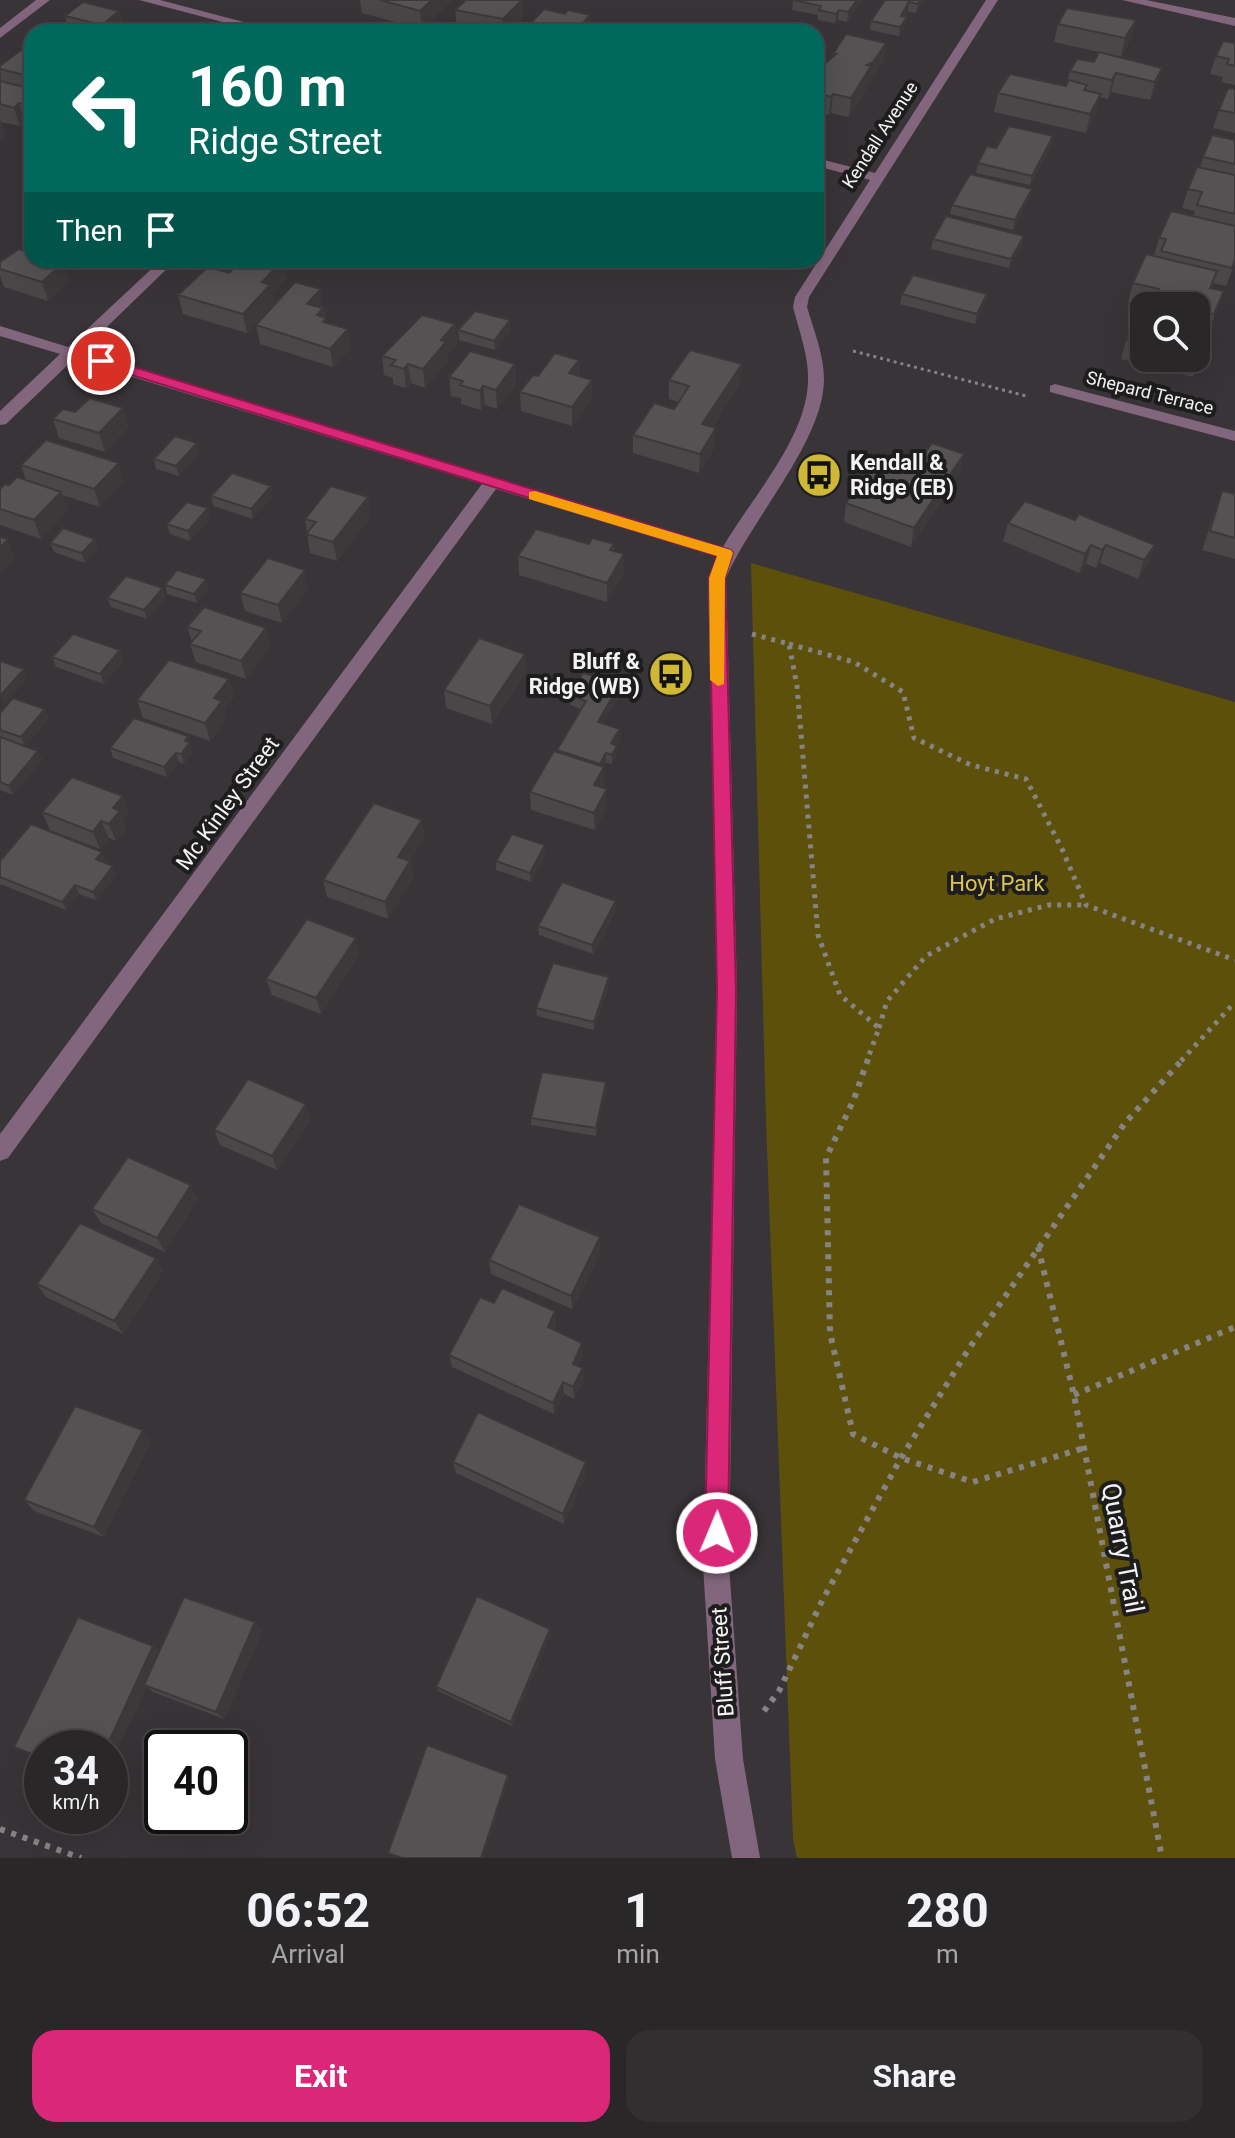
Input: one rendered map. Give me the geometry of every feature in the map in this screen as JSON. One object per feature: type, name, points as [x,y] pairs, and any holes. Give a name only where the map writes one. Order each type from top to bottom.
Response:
[{"type":"street","points":[[0,34],[44,0]]},
{"type":"street","points":[[145,0],[243,24]]},
{"type":"street","name":"Kendall Avenue","points":[[824,261],[992,0]]},
{"type":"street","points":[[1128,0],[1235,22]]},
{"type":"street","points":[[824,164],[876,177]]},
{"type":"street","points":[[0,420],[160,268]]},
{"type":"street","name":"Kendall Avenue","points":[[725,553],[806,425],[816,390],[815,370],[800,307],[802,297],[820,268]]},
{"type":"street","points":[[0,331],[725,553]]},
{"type":"street","name":"Shepard Terrace","points":[[1055,389],[1235,436]]},
{"type":"street","name":"Mc Kinley Street","points":[[0,1151],[492,483]]},
{"type":"street","name":"Bluff Street","points":[[725,553],[717,578],[727,990],[716,1565],[729,1759],[746,1858]]},
{"type":"path","points":[[853,351],[1041,400],[1055,389]]},
{"type":"path","points":[[718,625],[854,662],[903,692],[914,738],[971,765],[1026,779],[1062,849],[1086,905]]},
{"type":"path","points":[[789,644],[797,686],[818,935],[840,995],[879,1028]]},
{"type":"path","points":[[1084,1448],[973,1482],[901,1458],[853,1434],[830,1333],[826,1158],[854,1099],[887,1001],[926,956],[995,919],[1049,905],[1086,905],[1235,960]]},
{"type":"path","points":[[729,1759],[779,1691],[823,1599],[901,1458],[968,1350],[1125,1123],[1235,1002]]},
{"type":"path","name":"Quarry Trail","points":[[1038,1246],[1074,1395],[1162,1858]]},
{"type":"path","points":[[1074,1395],[1235,1327]]},
{"type":"path","points":[[0,1829],[81,1858]]},
{"type":"green space","name":"Hoyt Park","points":[[751,563],[1235,702],[1235,1858],[797,1858],[793,1839],[766,1121]]},
{"type":"building","points":[[380,0],[432,0],[420,11]]},
{"type":"building","points":[[466,0],[522,0],[503,19],[455,10]]},
{"type":"building","points":[[793,0],[857,0],[848,12],[839,10],[836,14],[819,10],[821,6]]},
{"type":"building","points":[[885,0],[920,0],[918,4],[909,2],[901,16],[907,17],[900,27],[871,21]]},
{"type":"building","points":[[83,2],[119,11],[103,24],[65,16]]},
{"type":"building","points":[[1067,8],[1136,20],[1125,38],[1058,24]]},
{"type":"building","points":[[544,9],[590,15],[582,24],[530,24]]},
{"type":"building","points":[[846,34],[886,43],[873,62],[867,65],[871,66],[851,98],[824,95],[824,65],[836,54],[833,54]]},
{"type":"building","points":[[1223,41],[1235,43],[1235,66],[1227,64],[1229,59],[1216,56]]},
{"type":"building","points":[[24,51],[24,75],[0,69]]},
{"type":"building","points":[[1099,52],[1162,68],[1155,82],[1116,73],[1112,80],[1070,71],[1077,59],[1094,62]]},
{"type":"building","points":[[1010,74],[1066,86],[1069,80],[1087,85],[1084,90],[1101,94],[1090,114],[998,93]]},
{"type":"building","points":[[0,81],[24,87],[24,104],[19,103],[14,108],[0,104]]},
{"type":"building","points":[[1228,88],[1235,89],[1235,113],[1219,110]]},
{"type":"building","points":[[1009,126],[1053,136],[1032,176],[978,163],[987,146],[996,148]]},
{"type":"building","points":[[1212,135],[1235,140],[1235,164],[1203,157]]},
{"type":"building","points":[[1197,167],[1235,175],[1235,214],[1197,205],[1202,192],[1188,189]]},
{"type":"building","points":[[970,174],[1032,189],[1015,220],[952,205]]},
{"type":"building","points":[[1171,211],[1235,226],[1235,260],[1232,268],[1161,251],[1166,239],[1159,238]]},
{"type":"building","points":[[946,216],[1024,236],[1011,259],[933,239]]},
{"type":"building","points":[[19,249],[24,251],[24,268],[57,268],[42,282],[0,269],[0,262]]},
{"type":"building","points":[[1146,254],[1217,271],[1210,288],[1224,291],[1214,314],[1210,313],[1210,292],[1158,292],[1159,289],[1133,283]]},
{"type":"building","points":[[207,268],[229,273],[234,268],[275,268],[262,282],[270,285],[243,314],[178,295]]},
{"type":"building","points":[[913,275],[987,294],[977,314],[902,294]]},
{"type":"building","points":[[295,282],[321,289],[307,304],[323,308],[317,315],[326,318],[323,322],[348,329],[330,349],[256,325]]},
{"type":"building","points":[[475,311],[510,320],[494,341],[458,330]]},
{"type":"building","points":[[422,315],[455,324],[441,340],[446,342],[423,369],[408,364],[404,369],[391,365],[396,360],[382,356]]},
{"type":"building","points":[[690,350],[742,364],[702,424],[716,428],[700,454],[633,435],[654,403],[674,409],[689,386],[669,380]]},
{"type":"building","points":[[470,351],[515,364],[496,390],[483,386],[480,391],[460,385],[463,381],[449,377]]},
{"type":"building","points":[[555,353],[579,360],[569,373],[592,380],[572,407],[520,392],[533,375],[538,376]]},
{"type":"building","points":[[90,398],[123,408],[99,433],[53,419],[63,409],[75,412]]},
{"type":"building","points":[[175,436],[197,443],[176,466],[154,459]]},
{"type":"building","points":[[46,440],[119,463],[94,489],[21,465]]},
{"type":"building","points":[[932,443],[964,454],[914,528],[846,503],[881,455],[915,467]]},
{"type":"building","points":[[232,473],[271,486],[251,509],[211,496]]},
{"type":"building","points":[[17,477],[61,492],[34,520],[0,509],[0,489]]},
{"type":"building","points":[[331,486],[368,497],[333,542],[306,534],[316,522],[305,519]]},
{"type":"building","points":[[1222,491],[1235,494],[1235,538],[1210,531]]},
{"type":"building","points":[[1025,501],[1075,520],[1079,514],[1155,545],[1144,560],[1106,545],[1102,550],[1091,545],[1085,554],[1008,523]]},
{"type":"building","points":[[187,502],[208,508],[188,531],[167,524]]},
{"type":"building","points":[[63,528],[95,539],[82,553],[50,543]]},
{"type":"building","points":[[536,529],[589,544],[592,538],[614,544],[610,550],[624,554],[607,583],[518,556]]},
{"type":"building","points":[[0,537],[8,539],[0,548]]},
{"type":"building","points":[[268,558],[305,570],[278,605],[240,593]]},
{"type":"building","points":[[177,570],[206,579],[194,594],[165,585]]},
{"type":"building","points":[[126,576],[163,588],[144,610],[107,598]]},
{"type":"building","points":[[204,607],[266,628],[241,661],[190,644],[201,631],[187,627]]},
{"type":"building","points":[[73,634],[120,650],[100,674],[52,657]]},
{"type":"building","points":[[479,638],[525,654],[490,706],[444,690]]},
{"type":"building","points":[[169,660],[229,679],[214,698],[222,701],[205,723],[137,700]]},
{"type":"building","points":[[0,661],[24,669],[0,696]]},
{"type":"building","points":[[583,673],[620,684],[598,722],[620,729],[611,743],[617,746],[612,755],[606,753],[600,764],[557,750],[586,701],[570,695]]},
{"type":"building","points":[[13,698],[45,709],[21,737],[0,730],[0,713]]},
{"type":"building","points":[[134,718],[188,736],[185,741],[190,743],[164,767],[110,748]]},
{"type":"building","points":[[0,737],[38,751],[9,786],[0,782]]},
{"type":"building","points":[[554,751],[604,767],[594,785],[607,789],[594,813],[530,792]]},
{"type":"building","points":[[72,777],[123,796],[113,808],[120,811],[109,824],[101,821],[93,832],[42,812]]},
{"type":"building","points":[[374,803],[422,820],[398,857],[410,861],[385,902],[323,880]]},
{"type":"building","points":[[31,824],[102,852],[96,859],[113,866],[93,892],[75,885],[62,902],[0,877],[0,861]]},
{"type":"building","points":[[512,834],[545,845],[530,873],[496,861]]},
{"type":"building","points":[[562,882],[616,901],[592,945],[538,926]]},
{"type":"building","points":[[307,919],[356,938],[316,998],[266,979]]},
{"type":"building","points":[[553,963],[609,977],[594,1022],[536,1008]]},
{"type":"building","points":[[542,1072],[606,1082],[596,1128],[531,1118]]},
{"type":"building","points":[[248,1079],[306,1104],[272,1156],[214,1130]]},
{"type":"building","points":[[128,1157],[191,1185],[157,1238],[92,1209]]},
{"type":"building","points":[[519,1204],[600,1237],[571,1296],[489,1260]]},
{"type":"building","points":[[80,1223],[156,1258],[114,1321],[37,1284]]},
{"type":"building","points":[[502,1288],[555,1311],[548,1327],[582,1343],[573,1364],[583,1368],[573,1387],[563,1382],[553,1403],[449,1355],[480,1297],[494,1303]]},
{"type":"building","points":[[75,1406],[143,1430],[94,1527],[24,1500]]},
{"type":"building","points":[[478,1412],[586,1462],[563,1514],[453,1462]]},
{"type":"building","points":[[477,1596],[550,1629],[511,1722],[436,1687]]},
{"type":"building","points":[[184,1597],[255,1622],[216,1712],[144,1685]]},
{"type":"building","points":[[78,1617],[153,1646],[114,1730],[24,1730],[24,1751],[14,1747]]},
{"type":"building","points":[[427,1745],[508,1775],[481,1858],[402,1858],[388,1853]]},
{"type":"slow traffic","points":[[535,496],[725,553],[717,578],[718,680]]},
{"type":"place","name":"Kendall & Ridge (EB)","points":[[819,475]]},
{"type":"place","name":"Bluff & Ridge (WB)","points":[[671,674]]},
{"type":"route","points":[[101,361],[725,553],[717,578],[727,990],[717,1533]]}]
